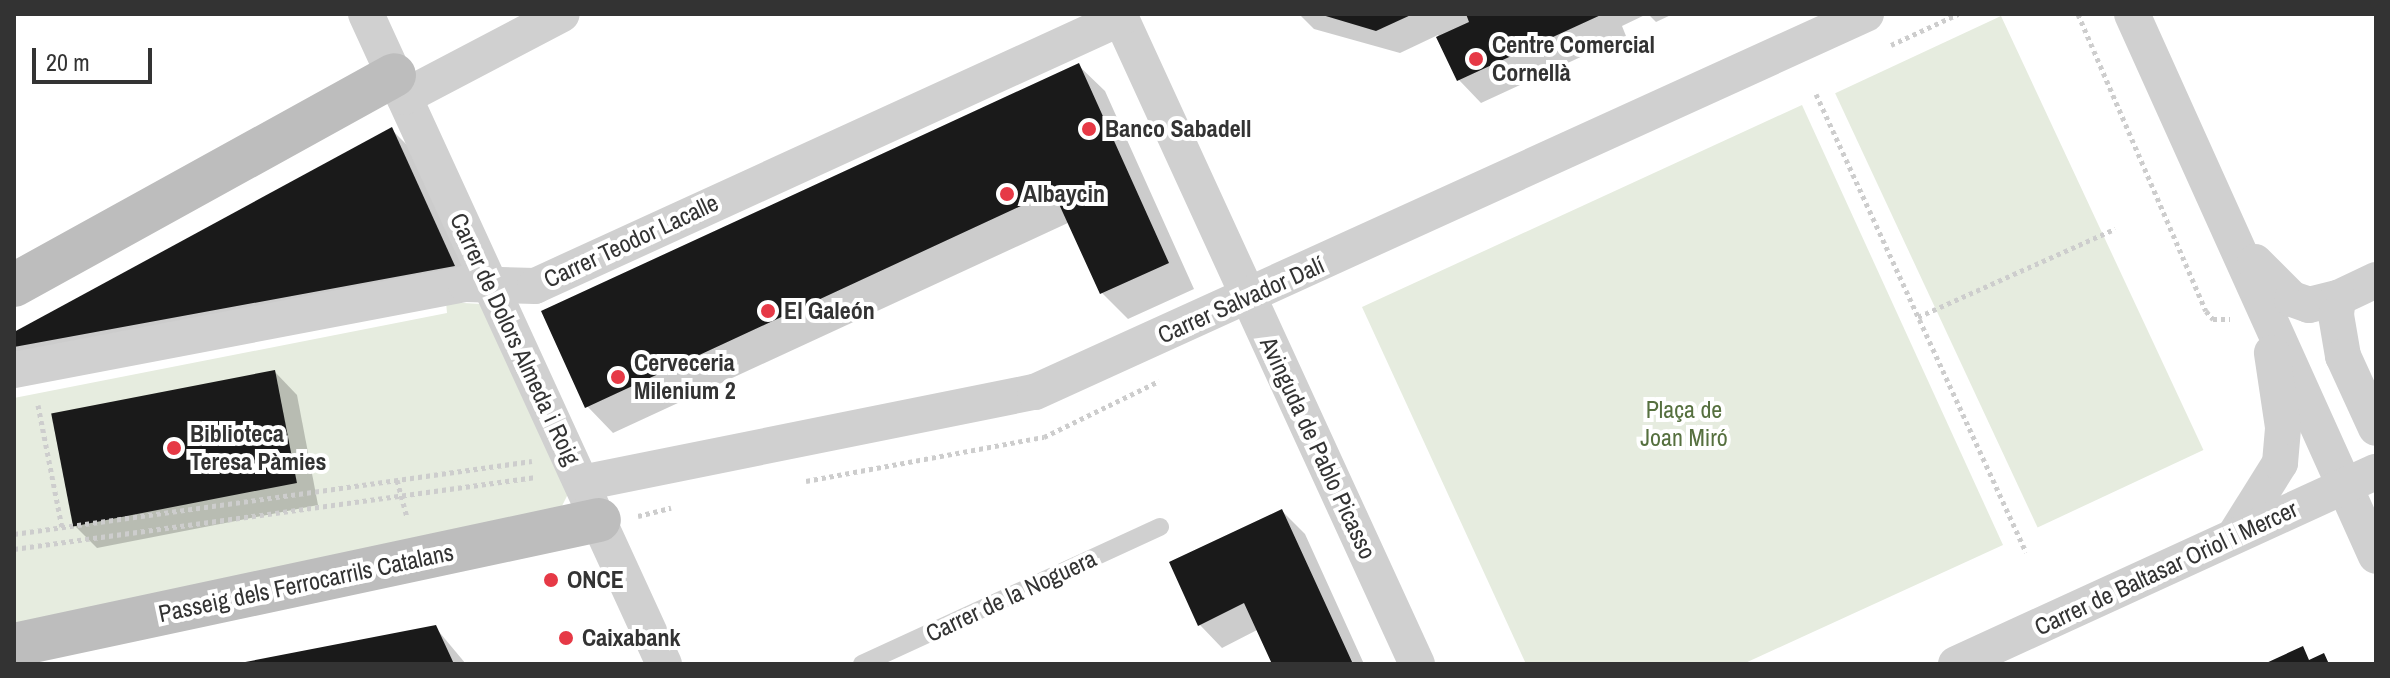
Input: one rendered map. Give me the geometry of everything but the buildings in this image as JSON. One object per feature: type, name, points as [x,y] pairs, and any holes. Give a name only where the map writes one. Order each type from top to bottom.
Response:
[{"type":"street","name":"Carrer de Dolors Almeda i Roig","points":[[366,14],[664,664]]},
{"type":"street","points":[[14,285],[399,86],[562,14]]},
{"type":"street","name":"Carrer Salvador Dalí","points":[[590,502],[1035,392],[1866,14]]},
{"type":"street","points":[[2132,14],[2236,239],[2248,312],[2283,449],[2273,480],[2246,512],[2234,537]]},
{"type":"street","name":"Avinguda de Pablo Picasso","points":[[1120,16],[1417,664]]},
{"type":"street","name":"Carrer Teodor Lacalle","points":[[14,370],[466,284],[535,286],[1120,16]]},
{"type":"street","points":[[2236,239],[2292,299],[2309,305],[2338,298],[2376,280]]},
{"type":"street","points":[[2338,298],[2343,356],[2376,428]]},
{"type":"street","points":[[2248,312],[2360,479],[2376,556]]},
{"type":"street","name":"Carrer de Baltasar Oriol i Mercer","points":[[1956,664],[2360,479]]},
{"type":"street","name":"Passeig dels Ferrocarrils Catalans","points":[[14,645],[590,502]]},
{"type":"lane","name":"Carrer de la Noguera","points":[[862,664],[1160,527]]},
{"type":"path","points":[[2078,14],[2206,311],[2213,319],[2248,312]]},
{"type":"path","points":[[1816,94],[2026,552]]},
{"type":"path","points":[[1918,317],[2115,229]]},
{"type":"path","points":[[38,405],[62,527]]},
{"type":"path","points":[[14,534],[536,460]]},
{"type":"path","name":"Passeig dels Ferrocarrils Catalans","points":[[397,480],[408,525]]},
{"type":"green space","points":[[2001,16],[2203,450],[2038,527],[1835,93]]},
{"type":"green space","name":"Plaça de Joan Miró","points":[[1802,105],[2003,545],[1743,664],[1526,664],[1362,307]]},
{"type":"green space","points":[[446,302],[481,304],[569,492],[559,512],[14,636],[14,398],[447,313]]},
{"type":"place","name":"Centre Comercial Cornellà","points":[[1476,59]]},
{"type":"place","name":"Banco Sabadell","points":[[1089,129]]},
{"type":"place","name":"Albaycin","points":[[1007,194]]},
{"type":"place","name":"El Galeón","points":[[768,311]]},
{"type":"place","name":"Cerveceria Milenium 2","points":[[618,377]]},
{"type":"place","name":"Biblioteca Teresa Pàmies","points":[[174,448]]},
{"type":"place","name":"ONCE","points":[[551,580]]},
{"type":"place","name":"Caixabank","points":[[566,638]]}]
